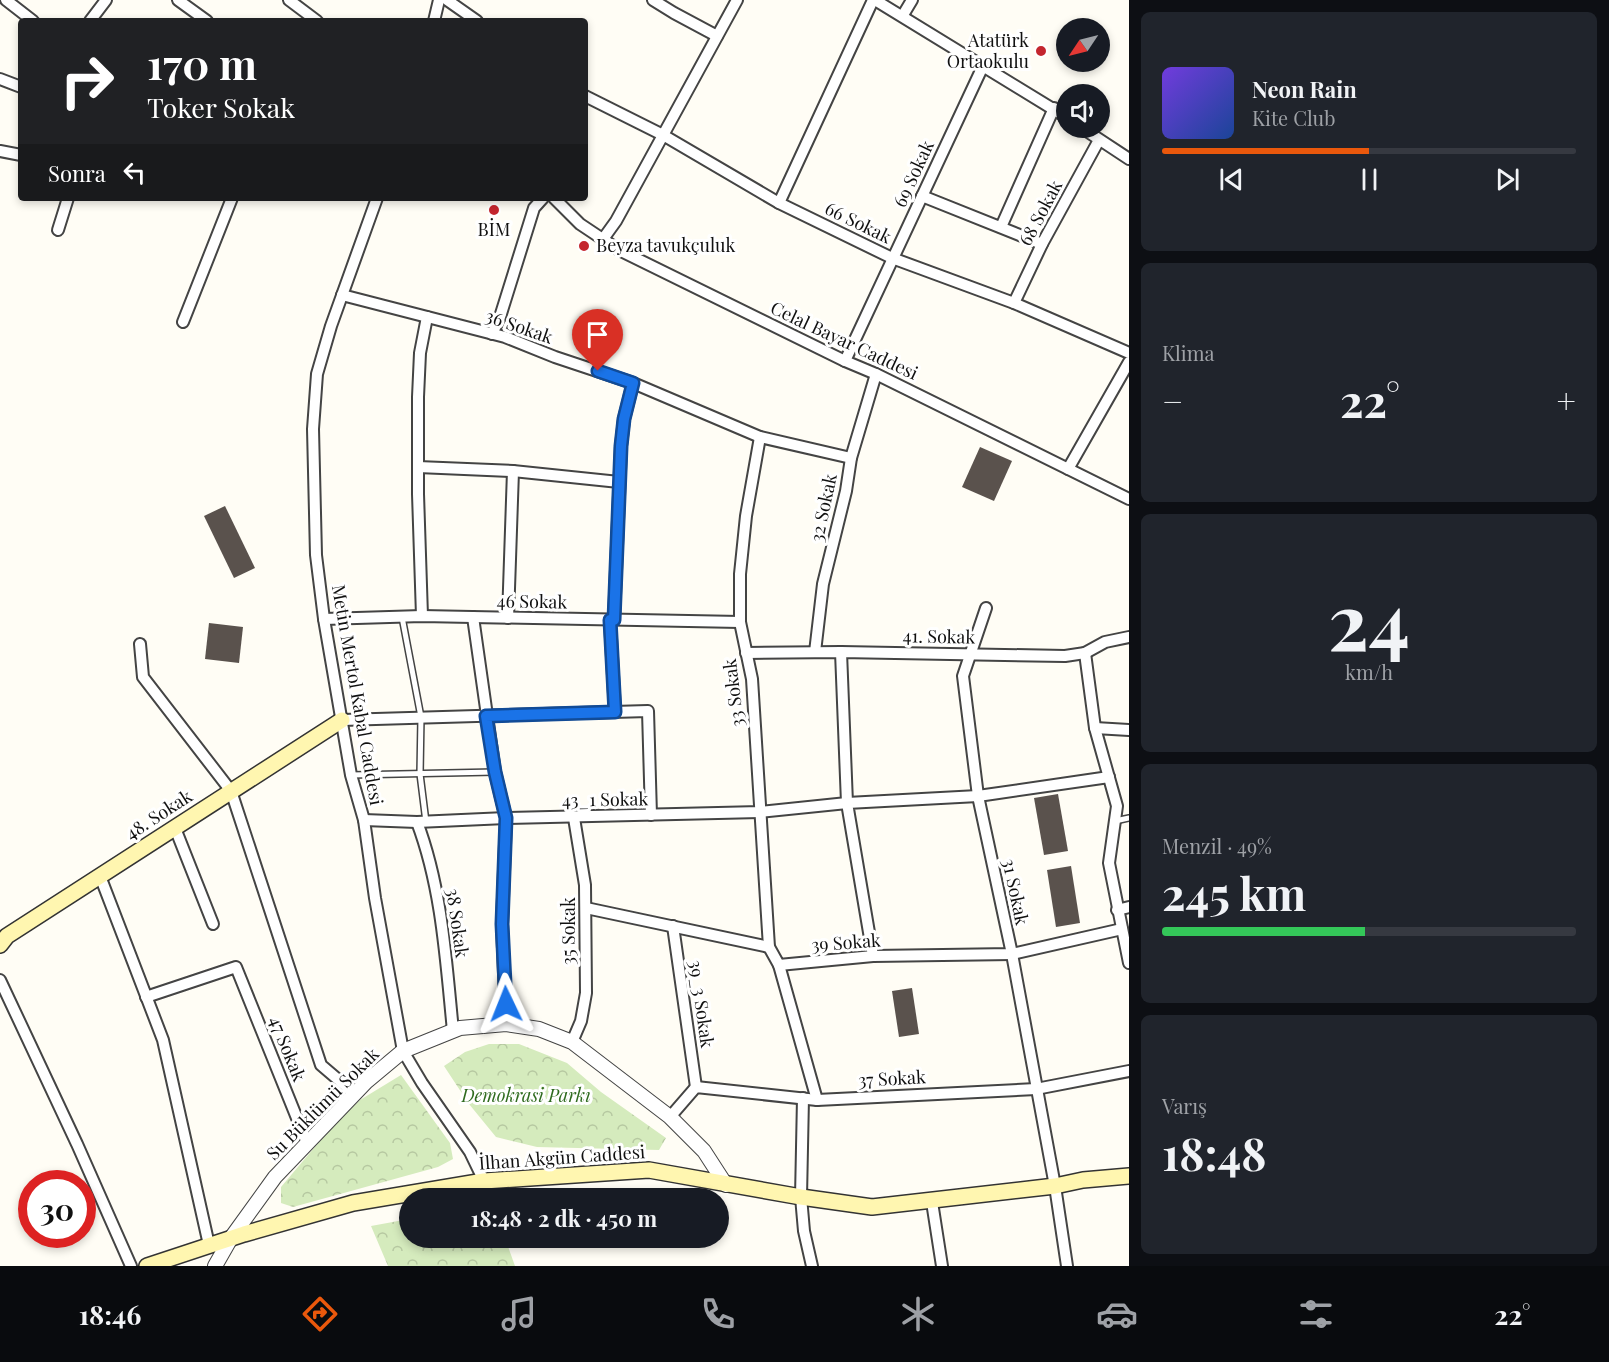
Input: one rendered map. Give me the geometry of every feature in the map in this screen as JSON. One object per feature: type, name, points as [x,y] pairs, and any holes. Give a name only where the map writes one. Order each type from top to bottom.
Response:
[{"type":"main road","name":"48. Sokak","points":[[0,945],[7,936],[342,720]]},
{"type":"main road","name":"İlhan Akgün Caddesi","points":[[147,1266],[231,1238],[353,1203],[484,1180],[649,1170],[726,1185],[872,1207],[932,1202],[1055,1186],[1083,1180],[1129,1176]]},
{"type":"street","points":[[6,0],[29,18]]},
{"type":"street","points":[[92,18],[106,0]]},
{"type":"street","points":[[178,0],[203,18]]},
{"type":"street","points":[[289,0],[313,18]]},
{"type":"street","points":[[435,18],[439,0]]},
{"type":"street","points":[[447,0],[473,18]]},
{"type":"street","points":[[653,0],[717,36]]},
{"type":"street","points":[[603,239],[616,221],[737,0]]},
{"type":"street","points":[[779,203],[874,0],[903,15],[1054,108],[1001,227]]},
{"type":"street","points":[[903,15],[912,0]]},
{"type":"street","name":"69 Sokak","points":[[845,361],[983,66]]},
{"type":"street","points":[[0,79],[18,86]]},
{"type":"street","name":"66 Sokak","points":[[588,98],[663,135],[779,203],[892,258],[1014,303],[1129,353]]},
{"type":"street","points":[[1097,138],[1129,159]]},
{"type":"street","name":"68 Sokak","points":[[1014,303],[1042,244],[1100,140]]},
{"type":"street","points":[[0,151],[18,154]]},
{"type":"street","points":[[922,196],[1042,244]]},
{"type":"street","points":[[58,230],[67,201]]},
{"type":"street","points":[[183,322],[231,201]]},
{"type":"street","name":"Metin Mertol Kabal Caddesi","points":[[376,201],[342,295],[317,374],[313,429],[316,555],[324,619],[351,775],[364,820],[375,898],[403,1051],[422,1083],[470,1152],[484,1180]]},
{"type":"street","points":[[492,334],[500,317],[534,208],[540,201]]},
{"type":"street","name":"Celal Bayar Caddesi","points":[[557,201],[580,224],[619,250],[1129,499]]},
{"type":"street","name":"36 Sokak","points":[[342,295],[492,334],[633,383],[760,437],[851,458]]},
{"type":"street","points":[[422,616],[418,467],[420,352],[427,316]]},
{"type":"street","points":[[1068,470],[1129,362]]},
{"type":"street","name":"32 Sokak","points":[[815,652],[823,584],[846,491],[851,458],[876,374]]},
{"type":"street","points":[[615,712],[612,620],[619,482],[624,419],[633,383]]},
{"type":"street","name":"33 Sokak","points":[[760,437],[746,516],[741,562],[740,622],[752,680],[769,947]]},
{"type":"street","points":[[418,467],[513,471],[619,482]]},
{"type":"street","points":[[508,618],[513,471]]},
{"type":"street","name":"31 Sokak","points":[[987,608],[963,676],[978,796],[1012,954],[1055,1186],[1067,1266]]},
{"type":"street","name":"46 Sokak","points":[[324,619],[422,616],[740,622]]},
{"type":"street","points":[[473,617],[495,772],[506,818],[502,924],[506,1024]]},
{"type":"street","name":"41. Sokak","points":[[746,653],[841,652],[1065,656],[1085,652],[1106,642],[1129,637]]},
{"type":"street","points":[[140,644],[142,677],[231,791],[321,1065],[355,1094]]},
{"type":"street","points":[[841,652],[847,803],[873,956]]},
{"type":"street","points":[[1085,652],[1095,728],[1117,806],[1109,863],[1129,963]]},
{"type":"street","points":[[342,720],[648,711],[651,815]]},
{"type":"street","points":[[1095,728],[1129,730]]},
{"type":"street","name":"43_1 Sokak","points":[[364,820],[421,822],[760,812],[847,803],[978,796],[1109,777]]},
{"type":"street","name":"35 Sokak","points":[[572,1042],[581,1021],[586,993],[585,885],[574,818]]},
{"type":"street","name":"38 Sokak","points":[[421,822],[434,881],[446,959],[453,1031]]},
{"type":"street","points":[[175,828],[213,924]]},
{"type":"street","points":[[100,876],[163,1040],[209,1245]]},
{"type":"street","points":[[1117,910],[1129,907]]},
{"type":"street","points":[[586,908],[769,947],[779,965],[817,1100]]},
{"type":"street","name":"39_3 Sokak","points":[[672,926],[696,1086]]},
{"type":"street","name":"39 Sokak","points":[[779,965],[873,956],[1012,954],[1122,929]]},
{"type":"street","name":"47 Sokak","points":[[146,997],[236,967],[307,1143]]},
{"type":"street","points":[[0,980],[131,1266]]},
{"type":"street","name":"Su Büklümü Sokak","points":[[215,1266],[231,1238],[274,1177],[355,1094],[403,1051],[460,1028],[506,1024],[540,1029],[572,1042],[670,1118],[704,1151],[726,1185]]},
{"type":"street","name":"37 Sokak","points":[[696,1086],[817,1100],[1036,1089],[1129,1071]]},
{"type":"street","points":[[670,1118],[696,1086]]},
{"type":"street","points":[[803,1098],[801,1197],[804,1231],[813,1266]]},
{"type":"street","points":[[932,1202],[942,1266]]},
{"type":"lane","points":[[402,617],[422,717],[421,822]]},
{"type":"lane","points":[[351,775],[495,772]]},
{"type":"lane","points":[[1115,821],[1129,818]]},
{"type":"green space","name":"Demokrasi Parkı","points":[[489,1044],[519,1044],[567,1063],[601,1092],[666,1138],[659,1150],[537,1147],[496,1137],[469,1104],[444,1066],[465,1052]]},
{"type":"green space","name":"Demokrasi Parkı","points":[[401,1075],[450,1143],[453,1159],[438,1167],[293,1207],[281,1203],[281,1187],[330,1129],[360,1100]]},
{"type":"green space","points":[[399,1221],[399,1248],[509,1248],[515,1266],[388,1266],[371,1226]]},
{"type":"building","points":[[980,447],[1012,461],[994,501],[962,487]]},
{"type":"building","points":[[225,506],[255,568],[234,578],[204,516]]},
{"type":"building","points":[[209,623],[243,627],[239,663],[205,659]]},
{"type":"building","points":[[1058,794],[1068,851],[1044,855],[1034,798]]},
{"type":"building","points":[[1071,866],[1080,923],[1056,927],[1047,870]]},
{"type":"building","points":[[912,988],[919,1034],[899,1037],[892,991]]},
{"type":"place","name":"Atatürk Ortaokulu","points":[[1041,51]]},
{"type":"place","name":"BİM","points":[[494,210]]},
{"type":"place","name":"Beyza tavukçuluk","points":[[584,246]]},
{"type":"route","points":[[506,1004],[502,924],[506,818],[495,772],[486,716],[615,712],[610,620],[614,620],[621,446],[624,419],[633,383],[598,371]]}]
